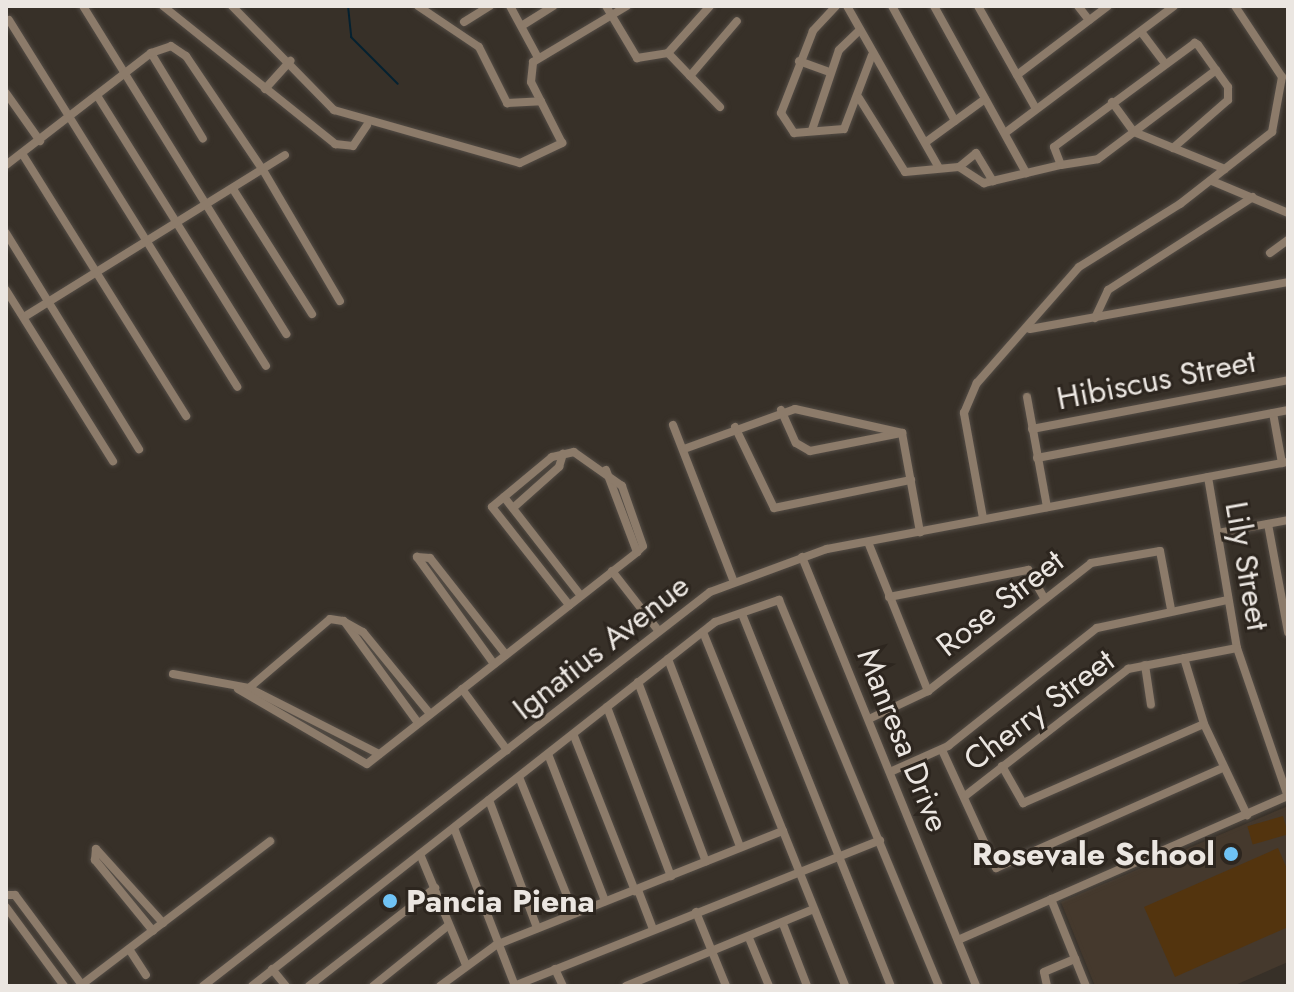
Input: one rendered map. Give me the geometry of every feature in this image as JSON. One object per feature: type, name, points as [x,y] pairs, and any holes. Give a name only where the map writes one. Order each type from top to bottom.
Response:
[{"type":"street","points":[[83,6],[286,334]]},
{"type":"street","points":[[163,6],[344,148],[367,125]]},
{"type":"street","points":[[232,6],[290,61],[319,100],[367,125],[491,160],[540,159],[562,143],[562,132],[531,82],[537,56],[523,25],[510,6]]},
{"type":"street","points":[[418,6],[479,47],[507,103],[541,101]]},
{"type":"street","points":[[464,22],[490,6]]},
{"type":"street","points":[[523,25],[553,6]]},
{"type":"street","points":[[537,56],[608,10],[627,6]]},
{"type":"street","points":[[608,10],[640,60],[668,53],[710,6]]},
{"type":"street","points":[[836,6],[799,61],[781,113],[798,136],[812,130],[844,129],[859,98],[872,55]]},
{"type":"street","points":[[847,6],[872,55],[939,168]]},
{"type":"street","points":[[892,6],[955,121]]},
{"type":"street","points":[[934,6],[1026,173]]},
{"type":"street","points":[[978,6],[1036,109]]},
{"type":"street","points":[[1078,6],[1089,20]]},
{"type":"street","points":[[1017,75],[1108,6]]},
{"type":"street","points":[[983,518],[967,397],[1029,329],[1079,267],[1212,181],[1263,142],[1284,114],[1279,70],[1235,6]]},
{"type":"street","points":[[1005,133],[1142,33],[1171,7]]},
{"type":"street","points":[[9,20],[141,243],[237,387]]},
{"type":"street","points":[[690,76],[737,21]]},
{"type":"street","points":[[812,130],[830,72],[860,30]]},
{"type":"street","points":[[1142,33],[1165,63]]},
{"type":"street","points":[[1061,165],[1055,145],[1195,43],[1216,70],[1228,100],[1173,148]]},
{"type":"street","points":[[6,165],[23,155],[151,53],[171,46],[186,56],[263,170],[340,301]]},
{"type":"street","points":[[151,53],[203,139]]},
{"type":"street","points":[[668,53],[720,107]]},
{"type":"street","points":[[265,89],[290,61]]},
{"type":"street","points":[[799,61],[830,72]]},
{"type":"street","points":[[859,98],[905,172],[959,167],[993,181],[1093,161],[1216,70]]},
{"type":"street","points":[[6,93],[40,141]]},
{"type":"street","points":[[98,97],[266,366]]},
{"type":"street","points":[[926,142],[985,99]]},
{"type":"street","points":[[1112,102],[1134,132],[1225,169]]},
{"type":"street","points":[[959,167],[976,153],[993,181]]},
{"type":"street","points":[[23,155],[186,416]]},
{"type":"street","points":[[24,317],[285,155]]},
{"type":"street","points":[[1212,181],[1288,213]]},
{"type":"street","points":[[233,189],[312,314]]},
{"type":"street","points":[[1095,318],[1108,290],[1253,197]]},
{"type":"street","points":[[6,233],[139,449]]},
{"type":"street","points":[[1270,253],[1288,240]]},
{"type":"street","points":[[1029,329],[1288,282]]},
{"type":"street","points":[[6,290],[113,461]]},
{"type":"street","name":"Hibiscus Street","points":[[1032,429],[1288,380]]},
{"type":"street","points":[[1027,397],[1047,507]]},
{"type":"street","points":[[781,410],[796,443],[810,451],[902,433]]},
{"type":"street","points":[[684,449],[781,410],[902,433]]},
{"type":"street","points":[[1037,458],[1288,410]]},
{"type":"street","points":[[1273,413],[1285,462]]},
{"type":"street","points":[[673,425],[734,582]]},
{"type":"street","points":[[735,427],[774,508],[911,480]]},
{"type":"street","points":[[902,433],[920,532]]},
{"type":"street","points":[[513,508],[559,467],[563,454]]},
{"type":"street","points":[[173,674],[238,689],[365,764],[379,754],[637,552],[643,539],[622,486],[605,468],[583,454],[563,454],[492,507],[569,605]]},
{"type":"street","name":"Ignatius Avenue","points":[[203,986],[658,630],[734,582],[802,557],[868,542],[1285,462]]},
{"type":"street","name":"Lily Street","points":[[1208,477],[1237,648],[1287,797]]},
{"type":"street","points":[[504,497],[581,596]]},
{"type":"street","points":[[1218,533],[1288,520]]},
{"type":"street","points":[[1268,524],[1283,577],[1287,626]]},
{"type":"street","points":[[868,542],[928,691]]},
{"type":"street","name":"Rose Street","points":[[869,719],[928,691],[1090,558],[1160,551],[1171,609]]},
{"type":"street","points":[[494,664],[417,557],[430,558],[506,655]]},
{"type":"street","name":"Manresa Drive","points":[[802,557],[976,986]]},
{"type":"street","points":[[889,597],[1028,570],[1044,598]]},
{"type":"street","points":[[612,571],[658,630]]},
{"type":"street","points":[[890,772],[942,750],[1097,628],[1171,609],[1228,600]]},
{"type":"street","points":[[252,986],[703,632],[742,614],[784,602],[939,986]]},
{"type":"street","points":[[742,614],[891,986]]},
{"type":"street","points":[[249,688],[330,619],[343,621],[363,632],[430,714]]},
{"type":"street","points":[[343,621],[418,723]]},
{"type":"street","points":[[703,632],[845,986]]},
{"type":"street","name":"Cherry Street","points":[[965,796],[1114,677],[1145,665],[1237,648]]},
{"type":"street","points":[[1184,658],[1204,724],[1247,815]]},
{"type":"street","points":[[668,659],[740,847]]},
{"type":"street","points":[[1145,665],[1151,705]]},
{"type":"street","points":[[638,682],[706,862]]},
{"type":"street","points":[[238,689],[249,688],[379,754]]},
{"type":"street","points":[[462,689],[507,750]]},
{"type":"street","points":[[607,707],[671,876]]},
{"type":"street","points":[[1002,766],[1020,803],[1204,724]]},
{"type":"street","points":[[574,736],[653,929]]},
{"type":"street","points":[[942,750],[996,868],[1223,768]]},
{"type":"street","points":[[548,754],[605,901]]},
{"type":"street","points":[[519,777],[574,913]]},
{"type":"street","points":[[958,940],[1287,797]]},
{"type":"street","points":[[489,800],[537,928]]},
{"type":"street","points":[[454,828],[514,986],[880,840]]},
{"type":"street","points":[[440,986],[496,945],[783,831]]},
{"type":"street","points":[[6,895],[15,895],[81,985],[270,841]]},
{"type":"street","points":[[153,931],[95,860],[96,849],[163,923]]},
{"type":"street","points":[[420,854],[466,965]]},
{"type":"street","points":[[309,986],[435,888]]},
{"type":"street","points":[[1051,899],[1086,986]]},
{"type":"street","points":[[6,907],[64,986]]},
{"type":"street","points":[[626,986],[814,909]]},
{"type":"street","points":[[696,912],[724,985]]},
{"type":"street","points":[[783,924],[807,986]]},
{"type":"street","points":[[373,986],[449,925]]},
{"type":"street","points":[[749,938],[769,986]]},
{"type":"street","points":[[129,949],[146,975]]},
{"type":"street","points":[[1047,986],[1044,972],[1075,959]]},
{"type":"street","points":[[272,969],[286,986]]},
{"type":"street","points":[[555,969],[563,986]]},
{"type":"shaded area","name":"Rosevale School","points":[[1288,806],[1288,962],[1233,986],[1095,986],[1061,902]]},
{"type":"shaded area","points":[[1283,816],[1288,834],[1253,844],[1247,826]]},
{"type":"shaded area","points":[[1278,848],[1288,871],[1288,927],[1175,977],[1144,907]]},
{"type":"waterway","points":[[348,6],[351,37],[398,84]]},
{"type":"place","name":"Rosevale School","points":[[1231,854]]},
{"type":"place","name":"Pancia Piena","points":[[390,901]]}]
